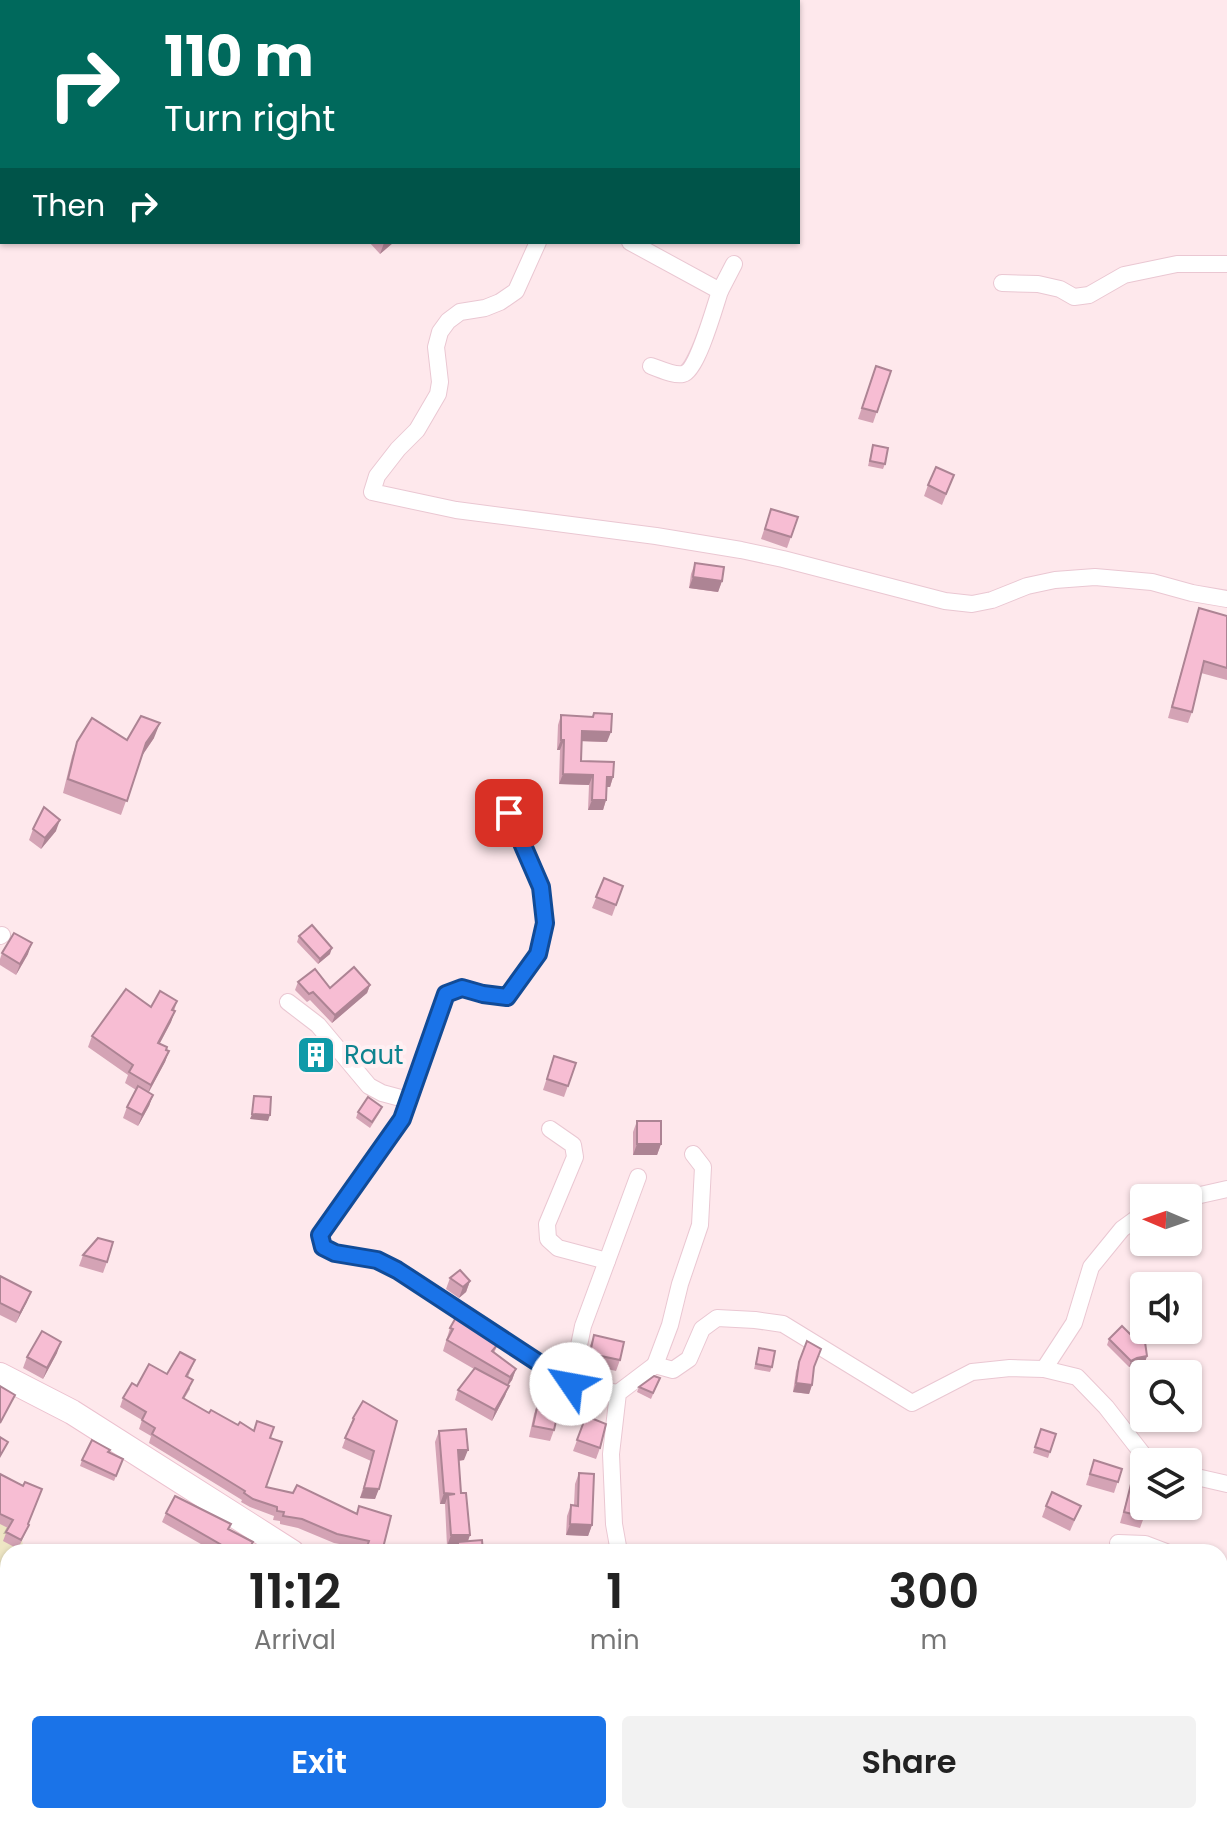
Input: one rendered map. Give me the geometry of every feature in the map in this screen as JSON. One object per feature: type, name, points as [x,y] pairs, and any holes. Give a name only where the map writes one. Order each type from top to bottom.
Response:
[{"type":"main road","points":[[0,1375],[72,1412],[279,1544]]},
{"type":"street","points":[[537,244],[516,291],[492,305],[460,312],[440,332],[436,347],[440,382],[438,394],[417,430],[377,476],[372,492],[456,510],[656,536],[755,553],[945,601],[972,604],[992,600],[1027,586],[1095,577],[1152,582],[1227,599]]},
{"type":"street","points":[[634,244],[720,291]]},
{"type":"street","points":[[651,366],[677,374],[689,371],[720,291],[734,264]]},
{"type":"street","points":[[1002,283],[1038,284],[1060,289],[1074,297],[1089,295],[1124,275],[1177,264],[1227,264]]},
{"type":"street","points":[[509,813],[541,887],[545,923],[538,954],[507,997],[462,988],[446,994],[402,1119],[320,1235],[323,1247],[335,1253],[377,1260],[397,1270],[571,1384],[618,1393]]},
{"type":"street","points":[[288,1002],[318,1025],[369,1086],[408,1100]]},
{"type":"street","points":[[550,1129],[573,1145],[575,1157],[547,1224],[548,1239],[558,1248],[607,1261]]},
{"type":"street","points":[[618,1544],[611,1454],[618,1393],[655,1365],[670,1325],[700,1225],[703,1167],[693,1154]]},
{"type":"street","points":[[571,1384],[583,1326],[638,1177]]},
{"type":"street","points":[[1202,1195],[1227,1189]]},
{"type":"street","points":[[1044,1369],[1074,1323],[1091,1267],[1130,1223]]},
{"type":"street","points":[[655,1365],[673,1370],[689,1359],[702,1329],[717,1318],[783,1324],[912,1403],[972,1372],[1010,1368],[1044,1369],[1077,1377],[1106,1407],[1138,1448]]},
{"type":"street","points":[[1202,1478],[1227,1484]]},
{"type":"street","points":[[1118,1543],[1145,1544]]},
{"type":"green space","points":[[0,1502],[21,1533],[23,1544],[0,1544]]},
{"type":"building","points":[[876,366],[891,371],[877,412],[862,408]]},
{"type":"building","points":[[873,445],[888,448],[885,464],[870,461]]},
{"type":"building","points":[[936,467],[954,475],[946,494],[928,485]]},
{"type":"building","points":[[771,509],[798,517],[791,537],[765,529]]},
{"type":"building","points":[[695,563],[724,567],[722,581],[693,577]]},
{"type":"building","points":[[1199,608],[1227,616],[1227,668],[1204,661],[1192,712],[1172,707]]},
{"type":"building","points":[[594,713],[612,714],[611,732],[582,731],[581,761],[614,762],[613,777],[607,777],[606,800],[592,800],[593,775],[563,774],[561,715],[593,717]]},
{"type":"building","points":[[141,716],[160,723],[146,743],[127,801],[68,779],[77,742],[92,718],[127,740]]},
{"type":"building","points":[[44,807],[60,820],[45,838],[33,829]]},
{"type":"building","points":[[604,878],[623,886],[616,905],[596,897]]},
{"type":"building","points":[[312,925],[332,948],[320,959],[299,936]]},
{"type":"building","points":[[14,933],[32,943],[20,964],[2,953]]},
{"type":"building","points":[[354,967],[370,985],[335,1015],[313,992],[309,994],[298,982],[315,969],[330,988]]},
{"type":"building","points":[[126,989],[151,1007],[160,991],[177,1001],[158,1043],[169,1051],[151,1085],[129,1072],[133,1065],[92,1036]]},
{"type":"building","points":[[554,1056],[576,1063],[568,1086],[547,1079]]},
{"type":"building","points":[[138,1086],[153,1095],[142,1115],[127,1107]]},
{"type":"building","points":[[254,1096],[271,1097],[270,1115],[252,1114]]},
{"type":"building","points":[[368,1097],[382,1107],[372,1122],[358,1112]]},
{"type":"building","points":[[637,1121],[661,1121],[661,1144],[637,1144]]},
{"type":"building","points":[[98,1238],[113,1242],[107,1262],[83,1255]]},
{"type":"building","points":[[460,1270],[470,1281],[463,1287],[450,1278]]},
{"type":"building","points":[[0,1276],[31,1292],[20,1313],[0,1303]]},
{"type":"building","points":[[459,1312],[473,1320],[471,1324],[498,1344],[492,1351],[516,1369],[510,1377],[447,1340]]},
{"type":"building","points":[[1122,1326],[1130,1334],[1130,1344],[1145,1344],[1147,1356],[1130,1360],[1109,1339]]},
{"type":"building","points":[[42,1331],[61,1342],[47,1368],[27,1357]]},
{"type":"building","points":[[594,1335],[624,1342],[620,1360],[596,1355],[594,1364],[588,1362]]},
{"type":"building","points":[[807,1341],[821,1349],[814,1367],[812,1385],[796,1383],[799,1362]]},
{"type":"building","points":[[759,1348],[775,1351],[772,1367],[756,1364]]},
{"type":"building","points":[[180,1352],[195,1360],[186,1376],[193,1380],[183,1398],[209,1413],[211,1410],[254,1431],[257,1421],[274,1427],[270,1438],[282,1442],[266,1487],[293,1493],[297,1485],[357,1514],[359,1506],[391,1516],[384,1544],[368,1544],[369,1541],[337,1534],[302,1519],[283,1516],[284,1512],[277,1511],[277,1507],[253,1499],[152,1434],[155,1428],[142,1420],[146,1412],[123,1398],[132,1383],[137,1386],[149,1364],[167,1374]]},
{"type":"building","points":[[475,1368],[509,1386],[495,1410],[458,1390]]},
{"type":"building","points":[[654,1376],[660,1378],[653,1393],[639,1387]]},
{"type":"building","points":[[0,1386],[15,1395],[0,1423]]},
{"type":"building","points":[[363,1401],[397,1421],[379,1489],[364,1488],[374,1451],[345,1438]]},
{"type":"building","points":[[538,1403],[559,1408],[554,1430],[533,1426]]},
{"type":"building","points":[[586,1416],[606,1424],[600,1448],[577,1440]]},
{"type":"building","points":[[466,1429],[468,1450],[458,1450],[461,1493],[466,1493],[470,1535],[451,1535],[448,1495],[455,1494],[444,1493],[439,1431]]},
{"type":"building","points":[[1041,1429],[1056,1434],[1050,1452],[1035,1447]]},
{"type":"building","points":[[0,1437],[8,1442],[0,1456]]},
{"type":"building","points":[[92,1440],[123,1459],[116,1476],[82,1460]]},
{"type":"building","points":[[1094,1460],[1122,1469],[1118,1482],[1090,1474]]},
{"type":"building","points":[[579,1473],[594,1474],[592,1525],[570,1524],[571,1505],[578,1506]]},
{"type":"building","points":[[0,1474],[23,1486],[25,1482],[42,1489],[21,1540],[6,1532],[13,1520],[0,1514]]},
{"type":"building","points":[[1130,1488],[1130,1514],[1124,1512]]},
{"type":"building","points":[[1052,1492],[1081,1506],[1074,1520],[1046,1506]]},
{"type":"building","points":[[175,1496],[231,1524],[228,1529],[253,1542],[220,1544],[166,1513]]},
{"type":"building","points":[[482,1540],[482,1544],[458,1544]]},
{"type":"place","name":"Raut","points":[[316,1055]]},
{"type":"route","points":[[509,813],[541,887],[545,923],[538,954],[507,997],[462,988],[446,994],[402,1119],[320,1235],[323,1247],[335,1253],[377,1260],[397,1270],[571,1384]]}]
